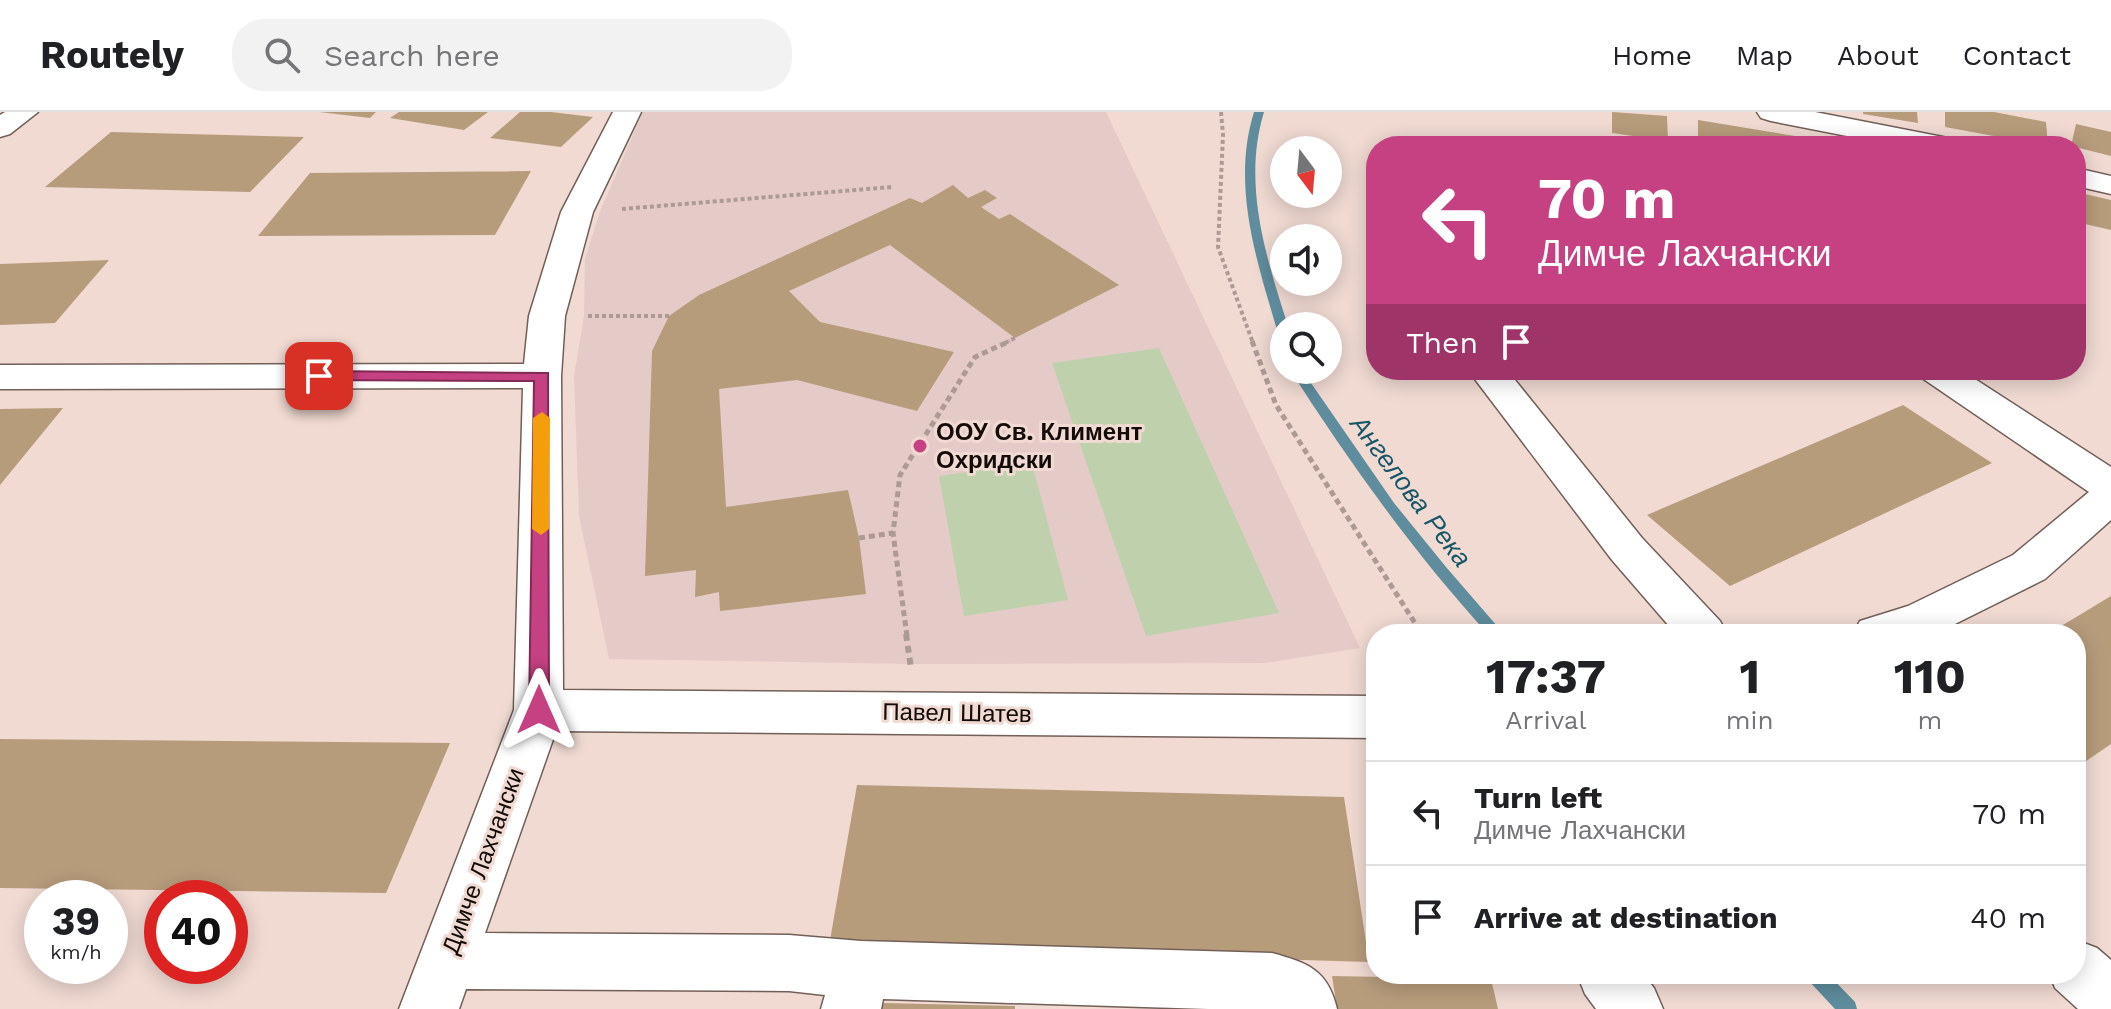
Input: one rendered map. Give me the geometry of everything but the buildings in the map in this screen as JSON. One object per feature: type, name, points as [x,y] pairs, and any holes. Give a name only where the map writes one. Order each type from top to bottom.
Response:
[{"type":"street","points":[[0,128],[24,112]]},
{"type":"street","name":"Димче Лахчански","points":[[438,985],[539,710],[542,376],[547,316],[577,212],[627,112]]},
{"type":"street","points":[[1771,112],[1892,136]]},
{"type":"street","points":[[2086,179],[2111,185]]},
{"type":"street","points":[[0,377],[542,376]]},
{"type":"street","points":[[1495,380],[1627,549],[1695,624]]},
{"type":"street","points":[[1950,380],[2111,487]]},
{"type":"street","points":[[1907,624],[2029,567],[2111,497]]},
{"type":"street","name":"Павел Шатев","points":[[539,710],[1366,717]]},
{"type":"street","points":[[438,985],[789,963],[856,989],[1098,993],[1272,982],[1290,987],[1305,999],[1307,1009]]},
{"type":"street","points":[[2086,977],[2111,999]]},
{"type":"street","points":[[1614,984],[1633,1009]]},
{"type":"path","points":[[1221,112],[1223,135],[1218,247],[1276,405],[1416,624]]},
{"type":"path","points":[[577,212],[892,187]]},
{"type":"path","points":[[547,316],[669,316]]},
{"type":"path","points":[[917,713],[893,533],[900,475],[975,357],[1015,338]]},
{"type":"path","points":[[859,538],[893,533]]},
{"type":"shaded area","name":"ООУ Св. Климент Охридски","points":[[643,112],[1106,112],[1360,648],[1265,663],[911,664],[609,659],[579,516],[574,376],[584,316],[585,259],[600,211]]},
{"type":"green space","points":[[1159,348],[1279,613],[1146,636],[1052,363]]},
{"type":"green space","points":[[1032,463],[1068,600],[964,616],[939,476]]},
{"type":"waterway","name":"Ангелова Река","points":[[1259,112],[1252,136],[1250,192],[1261,252],[1278,312]]},
{"type":"waterway","name":"Ангелова Река","points":[[1305,384],[1390,507],[1488,624]]},
{"type":"waterway","name":"Ангелова Река","points":[[1824,984],[1848,1009]]},
{"type":"slow traffic","points":[[541,529],[542,418]]},
{"type":"place","name":"ООУ Св. Климент Охридски","points":[[920,446]]},
{"type":"route","points":[[319,376],[542,376],[539,710]]}]
